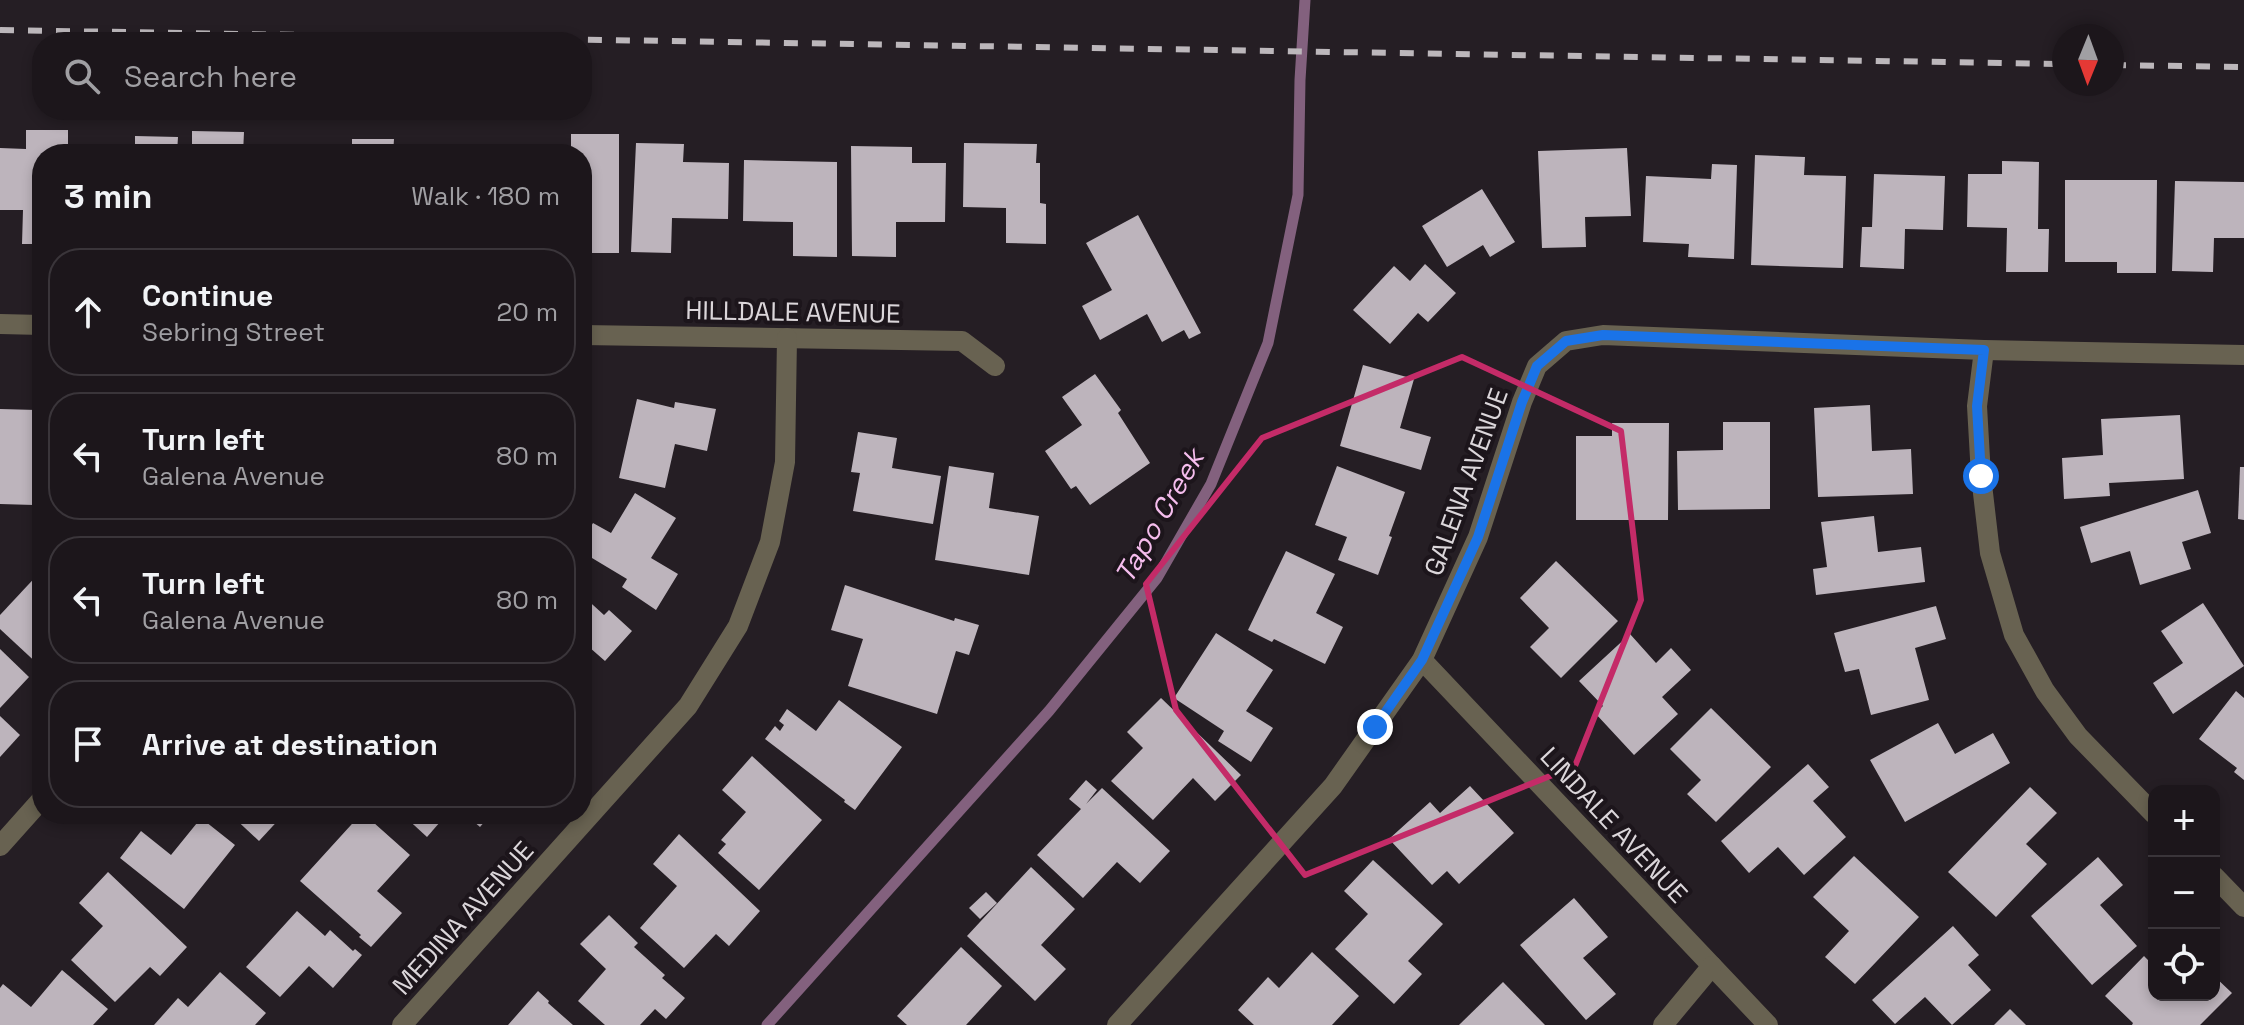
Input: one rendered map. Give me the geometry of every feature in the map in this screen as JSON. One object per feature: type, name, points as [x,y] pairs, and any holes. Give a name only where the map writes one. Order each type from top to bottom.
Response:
[{"type":"street","points":[[0,324],[32,325]]},
{"type":"street","name":"HILLDALE AVENUE","points":[[592,335],[962,341],[995,366]]},
{"type":"street","name":"GALENA AVENUE","points":[[1117,1025],[1333,786],[1422,660],[1478,537],[1522,402],[1537,366],[1566,341],[1603,335],[1984,350],[2244,355]]},
{"type":"street","name":"MEDINA AVENUE","points":[[592,813],[688,706],[738,626],[770,542],[785,462],[787,338]]},
{"type":"street","points":[[1984,350],[1977,406],[1981,476],[1990,553],[2014,635],[2045,691],[2078,736],[2148,808]]},
{"type":"street","name":"LINDALE AVENUE","points":[[1422,660],[1768,1025]]},
{"type":"street","points":[[0,846],[32,810]]},
{"type":"street","name":"MEDINA AVENUE","points":[[402,1025],[582,824]]},
{"type":"street","points":[[2220,882],[2244,907]]},
{"type":"street","points":[[1663,1025],[1712,966]]},
{"type":"highlighted area","points":[[1462,357],[1621,431],[1641,600],[1575,766],[1305,875],[1176,710],[1146,584],[1262,438]]},
{"type":"building","points":[[26,130],[68,130],[68,144],[32,144],[32,244],[22,244],[23,210],[0,210],[0,148],[26,149]]},
{"type":"building","points":[[192,131],[244,132],[243,144],[192,144]]},
{"type":"building","points":[[571,134],[619,134],[619,253],[592,253],[592,144],[571,144]]},
{"type":"building","points":[[135,136],[178,137],[178,144],[135,144]]},
{"type":"building","points":[[352,139],[394,139],[394,144],[352,144]]},
{"type":"building","points":[[636,143],[684,144],[683,162],[729,163],[728,219],[672,218],[671,253],[631,252]]},
{"type":"building","points":[[964,143],[1037,144],[1040,203],[1046,204],[1046,244],[1006,243],[1006,208],[963,207]]},
{"type":"building","points":[[851,146],[912,147],[912,163],[946,163],[945,222],[896,222],[896,257],[852,256]]},
{"type":"building","points":[[1627,148],[1631,216],[1585,217],[1586,247],[1542,248],[1538,151]]},
{"type":"building","points":[[1755,155],[1805,157],[1804,175],[1846,176],[1843,268],[1751,265]]},
{"type":"building","points":[[744,160],[837,162],[837,257],[793,256],[793,222],[743,221]]},
{"type":"building","points":[[2002,161],[2039,162],[2038,229],[2049,229],[2048,272],[2006,272],[2007,228],[1967,227],[1968,174],[2002,174]]},
{"type":"building","points":[[1712,164],[1737,165],[1734,259],[1688,257],[1689,244],[1643,242],[1646,176],[1711,179]]},
{"type":"building","points":[[1874,174],[1945,176],[1943,230],[1905,229],[1904,269],[1860,267],[1862,227],[1872,227]]},
{"type":"building","points":[[2065,180],[2157,180],[2156,273],[2117,273],[2117,262],[2065,262]]},
{"type":"building","points":[[2175,181],[2244,182],[2244,238],[2214,238],[2213,272],[2172,271]]},
{"type":"building","points":[[1482,189],[1515,242],[1490,257],[1483,245],[1447,267],[1422,226]]},
{"type":"building","points":[[1138,215],[1201,333],[1189,339],[1184,330],[1162,342],[1147,314],[1100,340],[1082,306],[1112,290],[1086,243]]},
{"type":"building","points":[[1425,264],[1456,293],[1428,322],[1418,313],[1390,344],[1353,310],[1394,266],[1410,281]]},
{"type":"building","points":[[1363,365],[1414,379],[1400,428],[1431,437],[1421,470],[1340,446]]},
{"type":"building","points":[[1095,374],[1121,410],[1118,413],[1150,463],[1090,505],[1076,486],[1071,489],[1045,451],[1082,425],[1062,397]]},
{"type":"building","points":[[637,399],[674,408],[675,402],[716,409],[707,451],[675,444],[665,488],[619,478]]},
{"type":"building","points":[[1870,405],[1872,451],[1911,449],[1913,494],[1818,497],[1814,408]]},
{"type":"building","points":[[0,409],[32,410],[32,505],[0,504]]},
{"type":"building","points":[[2180,415],[2184,479],[2109,483],[2110,496],[2064,499],[2062,458],[2103,455],[2101,419]]},
{"type":"building","points":[[1723,422],[1770,422],[1770,509],[1678,510],[1677,451],[1723,450]]},
{"type":"building","points":[[1612,423],[1669,423],[1668,520],[1576,520],[1576,436],[1612,436]]},
{"type":"building","points":[[858,432],[897,438],[892,468],[941,476],[933,524],[853,511],[860,473],[851,472]]},
{"type":"building","points":[[949,466],[994,473],[989,508],[1039,516],[1029,575],[935,560]]},
{"type":"building","points":[[1337,466],[1405,492],[1378,575],[1338,560],[1347,537],[1315,525]]},
{"type":"building","points":[[2240,467],[2244,467],[2244,520],[2238,519]]},
{"type":"building","points":[[2198,490],[2211,533],[2182,542],[2191,569],[2140,585],[2130,551],[2091,563],[2080,527]]},
{"type":"building","points":[[635,493],[676,518],[651,558],[678,574],[656,610],[622,587],[627,579],[592,558],[593,523],[611,533]]},
{"type":"building","points":[[1874,516],[1878,552],[1921,547],[1925,582],[1816,595],[1813,569],[1827,567],[1821,522]]},
{"type":"building","points":[[1286,551],[1335,574],[1316,613],[1343,627],[1325,664],[1248,630]]},
{"type":"building","points":[[1556,561],[1618,621],[1561,678],[1530,647],[1549,628],[1520,598]]},
{"type":"building","points":[[32,581],[32,659],[0,629],[0,615]]},
{"type":"building","points":[[845,585],[954,621],[955,618],[979,625],[969,655],[956,651],[937,714],[848,686],[863,639],[831,630]]},
{"type":"building","points":[[2203,603],[2244,666],[2173,714],[2153,683],[2183,663],[2161,631]]},
{"type":"building","points":[[592,604],[604,615],[609,610],[632,631],[605,661],[592,650]]},
{"type":"building","points":[[1936,606],[1946,639],[1915,648],[1929,700],[1871,715],[1859,669],[1845,672],[1834,633]]},
{"type":"building","points":[[1216,633],[1273,670],[1246,711],[1273,728],[1251,762],[1218,741],[1224,731],[1174,698]]},
{"type":"building","points":[[1630,634],[1656,663],[1671,648],[1691,670],[1662,697],[1678,714],[1634,755],[1595,713],[1603,706],[1579,681]]},
{"type":"building","points":[[0,649],[29,677],[0,708]]},
{"type":"building","points":[[2236,691],[2244,698],[2244,780],[2234,772],[2237,768],[2199,739]]},
{"type":"building","points":[[1161,698],[1241,775],[1215,801],[1193,778],[1153,820],[1111,781],[1143,748],[1127,732]]},
{"type":"building","points":[[839,700],[902,747],[855,810],[765,739],[775,726],[780,731],[784,725],[779,721],[787,709],[816,731]]},
{"type":"building","points":[[1711,708],[1771,767],[1716,822],[1687,794],[1701,780],[1670,749]]},
{"type":"building","points":[[0,716],[20,735],[0,757]]},
{"type":"building","points":[[1938,723],[1955,754],[1993,733],[2010,763],[1905,822],[1870,760]]},
{"type":"building","points":[[752,756],[822,820],[759,890],[718,853],[726,844],[721,840],[746,812],[722,790]]},
{"type":"building","points":[[1808,764],[1829,787],[1813,801],[1846,837],[1804,875],[1778,847],[1749,873],[1721,841]]},
{"type":"building","points":[[1086,780],[1097,790],[1086,804],[1102,788],[1170,851],[1140,883],[1117,862],[1083,898],[1037,855],[1081,809],[1069,799]]},
{"type":"building","points":[[1470,786],[1514,833],[1459,884],[1447,871],[1432,885],[1389,839],[1430,802],[1440,813]]},
{"type":"building","points":[[2030,787],[2057,813],[2026,844],[2047,864],[1996,917],[1948,872]]},
{"type":"building","points":[[196,824],[209,824],[235,845],[184,909],[120,858],[141,831],[171,855]]},
{"type":"building","points":[[241,824],[275,824],[259,841]]},
{"type":"building","points":[[352,824],[375,824],[410,855],[377,891],[402,913],[371,947],[300,881]]},
{"type":"building","points":[[413,824],[438,824],[427,837]]},
{"type":"building","points":[[679,834],[760,911],[729,946],[716,934],[684,968],[640,928],[677,886],[653,864]]},
{"type":"building","points":[[1854,856],[1919,917],[1855,984],[1825,957],[1849,931],[1813,897]]},
{"type":"building","points":[[2098,857],[2123,885],[2100,905],[2137,946],[2092,985],[2031,916]]},
{"type":"building","points":[[1373,860],[1443,924],[1408,961],[1422,974],[1394,1004],[1335,949],[1368,914],[1344,891]]},
{"type":"building","points":[[1031,867],[1075,909],[1041,945],[1066,969],[1035,1001],[967,936]]},
{"type":"building","points":[[108,872],[187,947],[160,976],[150,967],[115,1002],[71,960],[103,926],[79,903]]},
{"type":"building","points":[[986,892],[997,903],[980,919],[969,908]]},
{"type":"building","points":[[1574,898],[1608,937],[1583,958],[1616,994],[1586,1020],[1520,945]]},
{"type":"building","points":[[297,911],[325,936],[330,930],[362,955],[333,988],[309,966],[280,997],[246,967]]},
{"type":"building","points":[[609,915],[638,943],[634,947],[665,975],[662,978],[685,998],[666,1019],[655,1009],[640,1025],[605,1025],[578,1001],[606,969],[580,944]]},
{"type":"building","points":[[1953,926],[1979,955],[1968,965],[1991,990],[1952,1025],[1925,997],[1895,1024],[1872,1000]]},
{"type":"building","points":[[961,947],[1002,986],[966,1025],[907,1025],[897,1016]]},
{"type":"building","points":[[1312,952],[1359,996],[1332,1025],[1254,1025],[1238,1010],[1268,977],[1279,988]]},
{"type":"building","points":[[2144,956],[2148,960],[2148,1001],[2220,1001],[2220,982],[2232,993],[2200,1025],[2132,1025],[2105,996]]},
{"type":"building","points":[[62,970],[108,1009],[93,1025],[0,1025],[0,988],[3,984],[31,1007]]},
{"type":"building","points":[[220,972],[266,1013],[255,1025],[154,1025],[178,998],[188,1007]]},
{"type":"building","points":[[1503,982],[1545,1025],[1459,1025]]},
{"type":"building","points":[[538,991],[548,1003],[573,1025],[508,1025]]},
{"type":"building","points":[[2010,1009],[2026,1025],[1994,1025]]},
{"type":"waterway","name":"Tapo Creek","points":[[767,1025],[1049,711],[1157,578],[1211,484],[1268,343],[1298,195],[1305,0]]},
{"type":"railway","points":[[0,30],[121,32]]},
{"type":"railway","points":[[592,40],[2052,64]]},
{"type":"railway","points":[[2124,65],[2244,67]]},
{"type":"route","points":[[1375,727],[1422,660],[1478,537],[1522,402],[1537,366],[1566,341],[1603,335],[1984,350],[1977,406],[1981,476]]}]
